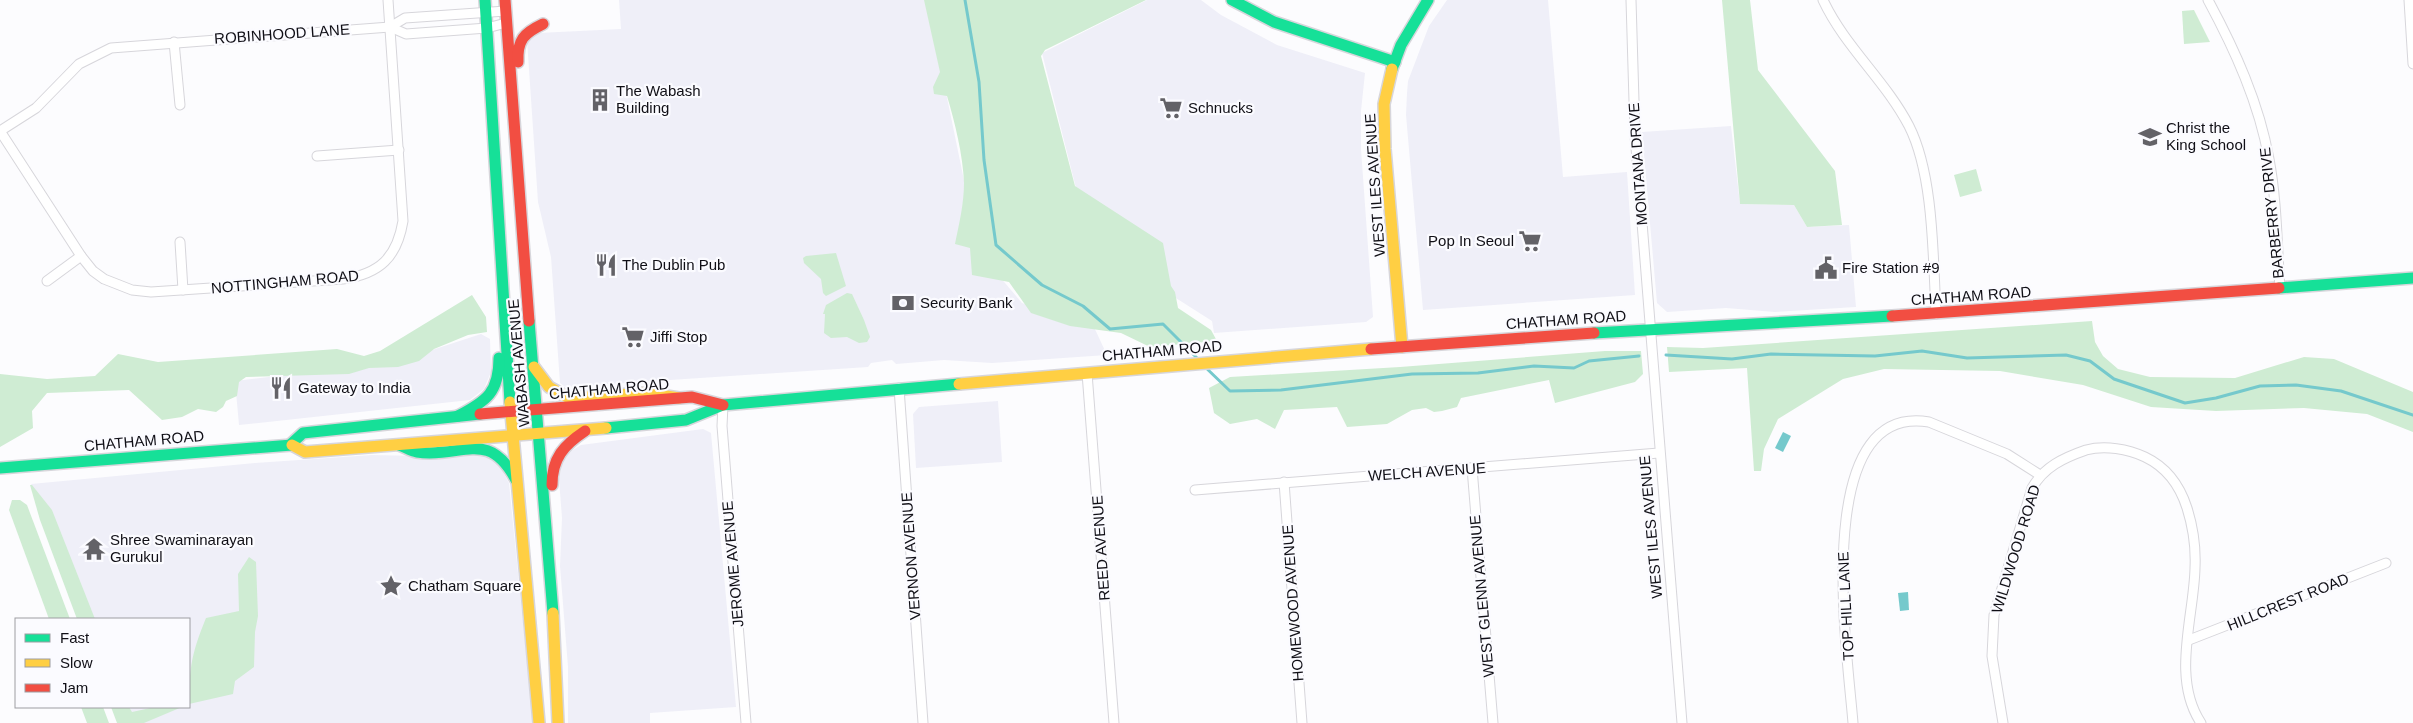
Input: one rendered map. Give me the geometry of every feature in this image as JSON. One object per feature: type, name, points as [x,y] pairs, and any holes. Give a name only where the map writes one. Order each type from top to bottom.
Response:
[{"type":"main road","name":"WABASH AVENUE","points":[[485,0],[511,412],[539,723]]},
{"type":"main road","points":[[1232,0],[1274,22],[1394,62]]},
{"type":"main road","name":"WEST ILES AVENUE","points":[[1402,347],[1384,122],[1388,81],[1394,62],[1406,35],[1428,0]]},
{"type":"main road","name":"WABASH AVENUE","points":[[506,11],[515,151],[540,434],[557,660],[558,723]]},
{"type":"main road","points":[[515,151],[522,120],[516,46],[525,33],[543,24]]},
{"type":"main road","points":[[458,416],[476,407],[490,396],[499,378],[490,228],[497,191]]},
{"type":"main road","name":"CHATHAM ROAD","points":[[0,468],[291,444],[306,452],[585,431],[686,420],[723,405],[1224,360],[1651,329],[1936,314],[2413,278]]},
{"type":"main road","points":[[534,367],[550,387],[569,398],[647,393],[679,398]]},
{"type":"main road","name":"CHATHAM ROAD","points":[[291,444],[303,434],[396,421],[692,397],[723,405]]},
{"type":"main road","points":[[548,537],[555,519],[551,470],[553,463],[560,450],[585,431]]},
{"type":"main road","points":[[399,445],[416,452],[479,447],[493,452],[499,457],[509,468],[518,486]]},
{"type":"street","name":"NOTTINGHAM ROAD","points":[[0,131],[81,256],[93,271],[115,285],[151,292],[343,279],[367,274],[377,269],[392,254],[400,236],[403,221],[388,0]]},
{"type":"street","name":"MONTANA DRIVE","points":[[1631,0],[1635,127],[1651,329]]},
{"type":"street","points":[[1823,0],[1838,29],[1886,88],[1910,128],[1926,188],[1936,314]]},
{"type":"street","name":"BARBERRY DRIVE","points":[[2208,0],[2233,45],[2259,120],[2270,160],[2280,288]]},
{"type":"street","points":[[2409,0],[2413,64]]},
{"type":"street","name":"ROBINHOOD LANE","points":[[390,27],[406,34],[487,28],[506,11]]},
{"type":"street","name":"ROBINHOOD LANE","points":[[0,131],[36,108],[79,64],[92,55],[111,48],[390,27],[405,18],[506,11]]},
{"type":"street","points":[[174,42],[180,105]]},
{"type":"street","points":[[317,156],[399,150]]},
{"type":"street","points":[[180,242],[183,290]]},
{"type":"street","points":[[47,281],[81,256]]},
{"type":"street","name":"WEST ILES AVENUE","points":[[1651,329],[1659,453],[1682,723]]},
{"type":"street","name":"REED AVENUE","points":[[1087,373],[1114,723]]},
{"type":"street","name":"VERNON AVENUE","points":[[899,388],[923,723]]},
{"type":"street","name":"JEROME AVENUE","points":[[723,405],[722,426],[746,723]]},
{"type":"street","name":"TOP HILL LANE","points":[[1852,723],[1842,595],[1843,545],[1860,460],[1874,438],[1882,430],[1899,423],[1929,422],[2007,454],[2040,475]]},
{"type":"street","name":"WILDWOOD ROAD","points":[[2003,723],[1992,656],[1994,615],[2026,505],[2040,475],[2072,455],[2088,450],[2106,448],[2123,450],[2149,459],[2175,482],[2183,495],[2195,548],[2195,582],[2186,662],[2188,693],[2192,708],[2201,723]]},
{"type":"street","name":"WELCH AVENUE","points":[[1195,490],[1659,453]]},
{"type":"street","name":"WEST GLENN AVENUE","points":[[1472,468],[1493,723]]},
{"type":"street","name":"HOMEWOOD AVENUE","points":[[1284,482],[1302,723]]},
{"type":"street","name":"HILLCREST ROAD","points":[[2189,640],[2386,563]]},
{"type":"shaded area","points":[[619,0],[927,0],[967,195],[988,263],[1022,303],[1093,325],[1107,355],[992,363],[944,360],[896,364],[892,360],[871,363],[868,367],[565,387],[560,383],[551,257],[538,202],[527,40],[538,33],[621,29]]},
{"type":"shaded area","points":[[1147,0],[1201,0],[1221,15],[1277,45],[1365,73],[1361,111],[1361,149],[1373,317],[1366,322],[1214,333],[1212,321],[1168,293],[1076,188],[1042,53]]},
{"type":"shaded area","points":[[1447,0],[1548,0],[1563,177],[1627,172],[1635,295],[1423,310],[1406,115],[1407,93],[1408,81],[1429,26]]},
{"type":"shaded area","points":[[1731,126],[1740,204],[1794,205],[1807,227],[1849,225],[1856,307],[1775,312],[1726,308],[1667,312],[1657,303],[1642,132]]},
{"type":"shaded area","points":[[481,334],[490,339],[491,372],[484,389],[470,400],[239,425],[235,381],[302,373],[423,353]]},
{"type":"shaded area","points":[[998,401],[1002,462],[916,468],[913,414],[919,407]]},
{"type":"shaded area","points":[[703,429],[711,433],[736,707],[650,713],[650,723],[568,723],[568,667],[560,566],[562,518],[559,479],[562,463],[568,453],[581,445]]},
{"type":"shaded area","name":"Chatham Square","points":[[467,452],[490,457],[499,464],[509,483],[533,723],[123,723],[117,708],[190,708],[190,618],[83,618],[31,484],[255,463],[372,455],[418,456]]},
{"type":"green space","points":[[924,0],[1146,0],[1045,50],[1041,56],[1075,186],[1163,243],[1171,286],[1175,292],[1178,308],[1211,330],[1217,341],[1150,347],[1121,333],[1070,326],[1031,313],[1009,282],[972,275],[970,248],[955,244],[963,199],[962,161],[956,128],[947,96],[934,94],[933,87],[940,72]]},
{"type":"green space","points":[[1722,0],[1750,0],[1758,70],[1835,171],[1842,225],[1807,227],[1794,205],[1740,204]]},
{"type":"green space","points":[[2194,10],[2210,42],[2184,44],[2182,11]]},
{"type":"green space","points":[[1976,169],[1982,191],[1960,197],[1954,175]]},
{"type":"green space","points":[[836,253],[846,286],[826,296],[823,293],[821,279],[804,263],[803,258],[806,256]]},
{"type":"green space","points":[[847,293],[852,294],[864,320],[870,337],[867,342],[859,343],[847,337],[831,338],[824,333],[825,314],[823,314],[826,305]]},
{"type":"green space","points":[[472,295],[486,317],[487,332],[468,335],[434,349],[419,361],[398,367],[369,368],[349,374],[246,377],[239,382],[237,396],[226,401],[223,407],[216,412],[198,409],[182,417],[162,420],[129,390],[47,393],[32,411],[33,428],[0,447],[0,374],[47,379],[95,376],[118,354],[158,362],[337,349],[364,356],[380,351]]},
{"type":"green space","points":[[2092,321],[2095,342],[2103,356],[2118,369],[2150,377],[2235,378],[2304,357],[2334,359],[2413,392],[2413,432],[2367,414],[2304,408],[2216,411],[2151,407],[2083,385],[2000,371],[1884,369],[1843,379],[1778,419],[1764,449],[1761,471],[1754,471],[1747,368],[1669,372],[1667,347],[1703,348]]},
{"type":"green space","points":[[1605,351],[1641,351],[1643,374],[1635,382],[1555,403],[1549,380],[1461,398],[1457,407],[1442,411],[1434,412],[1426,408],[1412,410],[1387,424],[1347,427],[1337,407],[1284,410],[1275,429],[1257,419],[1230,424],[1214,413],[1209,388],[1230,377],[1400,367]]},
{"type":"green space","points":[[30,485],[32,485],[52,510],[95,618],[77,618],[40,520]]},
{"type":"green space","points":[[12,500],[20,500],[27,505],[70,618],[49,618],[9,510]]},
{"type":"green space","points":[[249,557],[256,562],[258,616],[255,632],[254,667],[235,681],[233,694],[190,704],[192,660],[197,641],[206,618],[239,611],[238,574]]},
{"type":"green space","points":[[81,708],[103,708],[109,723],[87,723]]},
{"type":"green space","points":[[111,708],[130,708],[132,712],[150,708],[180,708],[144,723],[117,723]]},
{"type":"water","points":[[1783,432],[1791,436],[1783,452],[1775,448]]},
{"type":"water","points":[[1908,592],[1909,610],[1900,611],[1898,593]]},
{"type":"waterway","points":[[965,0],[979,82],[984,160],[996,245],[1042,285],[1083,306],[1110,329],[1163,324],[1197,358]]},
{"type":"waterway","points":[[1666,355],[1732,359],[1771,354],[1875,356],[1922,351],[1967,358],[2066,355],[2090,361],[2114,379],[2185,403],[2216,398],[2260,386],[2296,385],[2341,391],[2413,415]]},
{"type":"waterway","points":[[1203,365],[1230,391],[1281,390],[1412,374],[1478,373],[1534,366],[1574,368],[1589,361],[1639,356]]},
{"type":"traffic: fast","points":[[485,0],[510,402]]},
{"type":"traffic: fast","points":[[1232,0],[1274,22],[1395,62]]},
{"type":"traffic: fast","points":[[1392,69],[1401,45],[1428,0]]},
{"type":"traffic: fast","points":[[2279,288],[2413,278]]},
{"type":"traffic: fast","points":[[1594,333],[1892,316]]},
{"type":"traffic: fast","points":[[529,321],[553,613]]},
{"type":"traffic: fast","points":[[458,416],[484,400],[494,387],[497,379],[499,358]]},
{"type":"traffic: fast","points":[[606,428],[686,420],[723,405],[959,384]]},
{"type":"traffic: fast","points":[[291,444],[303,433],[480,414]]},
{"type":"traffic: fast","points":[[0,468],[292,445]]},
{"type":"traffic: fast","points":[[399,445],[415,451],[433,453],[472,449],[484,450],[495,454],[506,464],[516,480]]},
{"type":"traffic: slow","points":[[1392,69],[1384,104],[1385,149],[1402,347]]},
{"type":"traffic: slow","points":[[959,384],[1371,349]]},
{"type":"traffic: slow","points":[[534,367],[549,387],[569,398],[647,393],[679,398]]},
{"type":"traffic: slow","points":[[510,402],[539,723]]},
{"type":"traffic: slow","points":[[292,445],[305,452],[606,428]]},
{"type":"traffic: slow","points":[[553,613],[558,723]]},
{"type":"traffic: jam","points":[[505,0],[529,321]]},
{"type":"traffic: jam","points":[[518,62],[520,43],[523,38],[526,34],[543,24]]},
{"type":"traffic: jam","points":[[1892,316],[2279,288]]},
{"type":"traffic: jam","points":[[1371,349],[1594,333]]},
{"type":"traffic: jam","points":[[480,414],[692,397],[723,405]]},
{"type":"traffic: jam","points":[[552,485],[554,467],[561,453],[565,447],[585,431]]},
{"type":"place","name":"The Wabash Building","points":[[600,100]]},
{"type":"place","name":"Schnucks","points":[[1171,108]]},
{"type":"place","name":"Christ the King School","points":[[2150,137]]},
{"type":"place","name":"Pop In Seoul","points":[[1530,241]]},
{"type":"place","name":"The Dublin Pub","points":[[606,265]]},
{"type":"place","name":"Fire Station #9","points":[[1826,268]]},
{"type":"place","name":"Security Bank","points":[[903,303]]},
{"type":"place","name":"Jiffi Stop","points":[[633,337]]},
{"type":"place","name":"Gateway to India","points":[[281,388]]},
{"type":"place","name":"Shree Swaminarayan Gurukul","points":[[94,549]]},
{"type":"place","name":"Chatham Square","points":[[391,586]]}]
